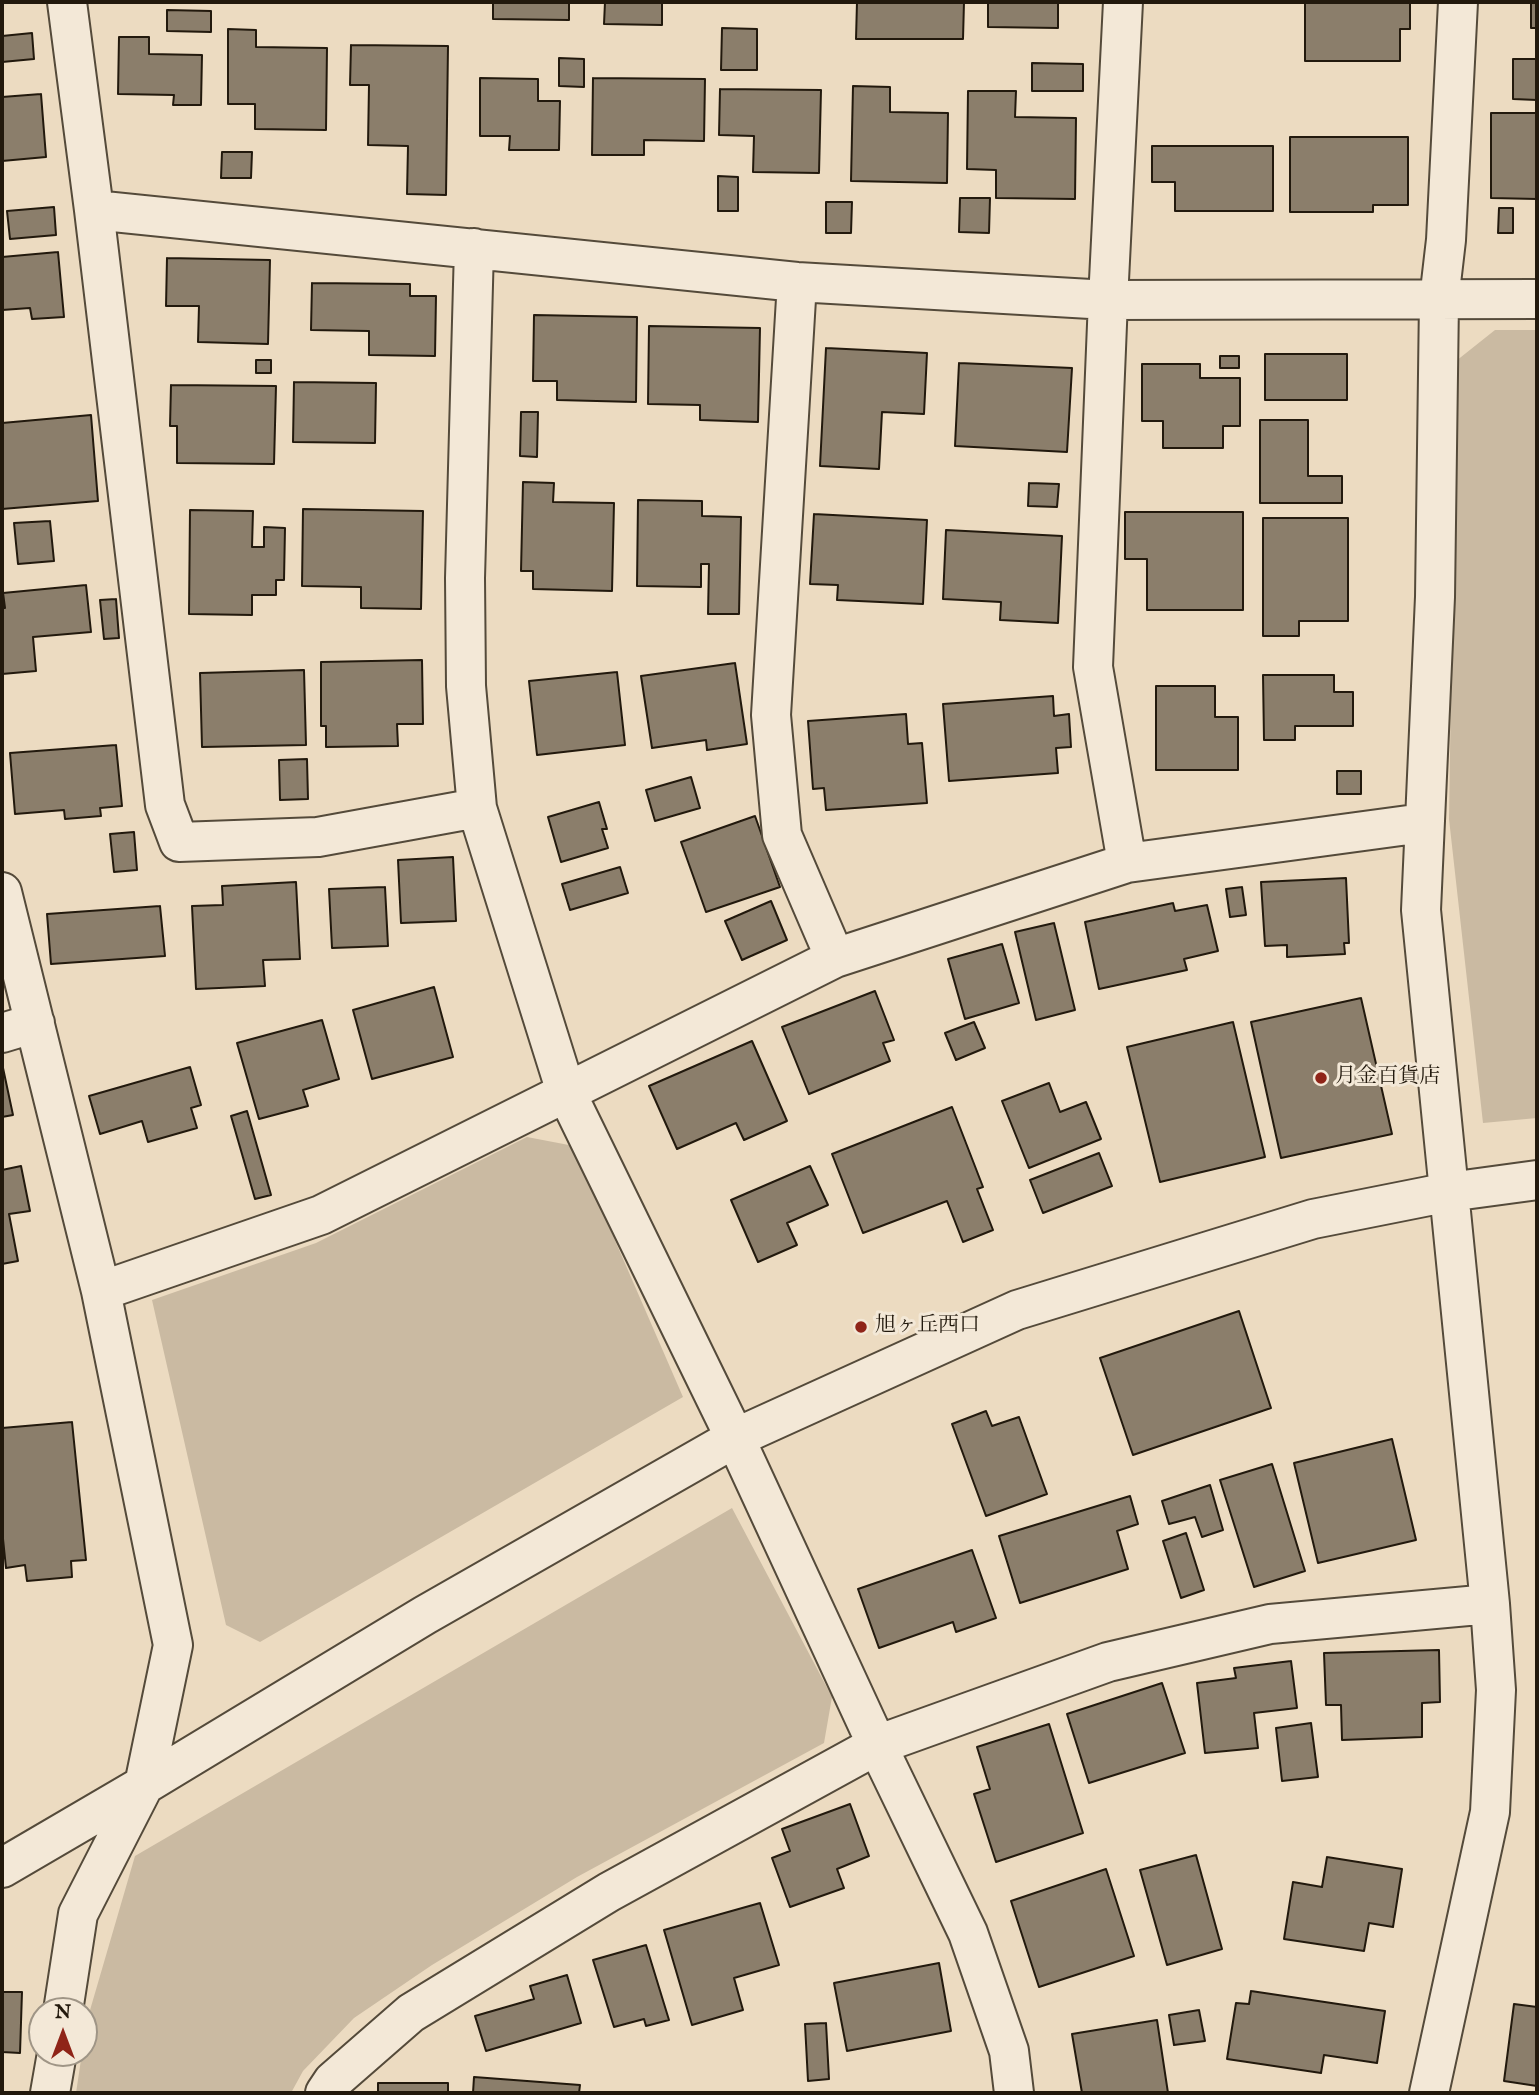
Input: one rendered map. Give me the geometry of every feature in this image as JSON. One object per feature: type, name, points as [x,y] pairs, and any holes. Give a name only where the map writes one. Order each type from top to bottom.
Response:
[{"type":"street","points":[[66,2],[94,210],[165,805],[179,842],[318,837],[477,808]]},
{"type":"street","points":[[1124,2],[1108,300],[1094,667],[1127,863]]},
{"type":"street","points":[[1429,2093],[1490,1812],[1496,1690],[1490,1604],[1421,910],[1435,597],[1439,300],[1446,240],[1458,2]]},
{"type":"street","points":[[94,210],[797,282],[1108,300],[1537,299]]},
{"type":"street","points":[[474,248],[465,578],[467,686],[477,808],[566,1092],[735,1438],[877,1745],[968,1933],[1009,2051],[1014,2093]]},
{"type":"street","points":[[797,282],[771,715],[782,835],[835,958]]},
{"type":"street","points":[[102,1290],[321,1215],[835,958],[1127,863],[1423,823]]},
{"type":"street","points":[[2,892],[18,1028],[102,1290],[173,1645],[144,1785],[78,1914],[65,1997]]},
{"type":"street","points":[[2,1868],[425,1615],[735,1438],[1017,1310],[1313,1219],[1449,1192],[1537,1180]]},
{"type":"street","points":[[325,2093],[333,2081],[411,2013],[610,1892],[877,1745],[1108,1662],[1270,1624],[1490,1604]]},
{"type":"street","points":[[50,2093],[55,2067]]},
{"type":"shaded area","points":[[1495,330],[1537,330],[1537,1118],[1483,1123],[1449,819],[1456,361]]},
{"type":"shaded area","points":[[527,1137],[574,1146],[683,1397],[260,1642],[226,1625],[152,1300],[316,1243]]},
{"type":"shaded area","points":[[732,1508],[832,1697],[824,1743],[577,1877],[432,1965],[354,2018],[303,2071],[291,2093],[76,2093],[80,2067],[98,2067],[98,1997],[94,1997],[135,1856]]},
{"type":"building","points":[[493,2],[569,2],[569,20],[493,19]]},
{"type":"building","points":[[605,2],[662,2],[662,25],[604,24]]},
{"type":"building","points":[[857,2],[964,2],[963,39],[856,39]]},
{"type":"building","points":[[988,2],[1078,2],[1058,3],[1058,28],[988,27]]},
{"type":"building","points":[[1305,2],[1410,2],[1410,29],[1400,29],[1400,61],[1305,61]]},
{"type":"building","points":[[1531,2],[1537,2],[1537,28],[1531,28]]},
{"type":"building","points":[[167,10],[211,11],[211,32],[167,31]]},
{"type":"building","points":[[722,28],[757,29],[757,70],[721,70]]},
{"type":"building","points":[[228,29],[256,30],[256,47],[327,48],[326,130],[255,129],[255,104],[228,104]]},
{"type":"building","points":[[32,33],[34,59],[2,62],[2,36]]},
{"type":"building","points":[[119,37],[149,37],[149,54],[202,55],[201,105],[173,105],[174,95],[118,94]]},
{"type":"building","points":[[351,45],[448,46],[446,195],[407,194],[408,146],[368,145],[369,85],[350,85]]},
{"type":"building","points":[[559,58],[584,59],[584,87],[559,86]]},
{"type":"building","points":[[1513,59],[1537,59],[1537,100],[1513,99]]},
{"type":"building","points":[[1032,63],[1083,64],[1083,91],[1032,91]]},
{"type":"building","points":[[480,78],[538,79],[538,101],[560,101],[559,150],[509,150],[510,136],[480,136]]},
{"type":"building","points":[[593,78],[705,79],[704,141],[644,140],[644,155],[592,155]]},
{"type":"building","points":[[853,86],[890,87],[890,112],[948,113],[947,183],[851,181]]},
{"type":"building","points":[[720,89],[821,90],[819,173],[753,172],[754,136],[719,135]]},
{"type":"building","points":[[968,91],[1016,91],[1015,117],[1076,118],[1075,199],[996,198],[996,170],[967,169]]},
{"type":"building","points":[[41,94],[46,157],[2,161],[2,97]]},
{"type":"building","points":[[1491,113],[1537,113],[1537,199],[1491,198]]},
{"type":"building","points":[[1290,137],[1408,137],[1408,205],[1373,205],[1373,212],[1290,212]]},
{"type":"building","points":[[1152,146],[1273,146],[1273,211],[1175,211],[1175,182],[1152,182]]},
{"type":"building","points":[[222,152],[252,152],[251,178],[221,178]]},
{"type":"building","points":[[718,176],[738,177],[738,211],[718,211]]},
{"type":"building","points":[[960,198],[990,198],[989,233],[959,232]]},
{"type":"building","points":[[826,202],[852,202],[851,233],[826,233]]},
{"type":"building","points":[[54,207],[56,235],[10,239],[7,211]]},
{"type":"building","points":[[1499,208],[1513,208],[1513,233],[1498,233]]},
{"type":"building","points":[[58,252],[64,317],[32,319],[30,308],[2,310],[2,257]]},
{"type":"building","points":[[167,258],[270,260],[268,344],[198,342],[199,306],[166,306]]},
{"type":"building","points":[[312,283],[410,284],[410,296],[436,296],[435,356],[369,355],[369,331],[311,330]]},
{"type":"building","points":[[534,315],[637,317],[636,402],[557,400],[557,381],[533,381]]},
{"type":"building","points":[[649,326],[760,328],[758,422],[700,420],[700,405],[648,404]]},
{"type":"building","points":[[826,348],[927,353],[924,414],[882,412],[879,469],[820,466]]},
{"type":"building","points":[[1265,354],[1347,354],[1347,400],[1265,400]]},
{"type":"building","points":[[1220,356],[1239,356],[1239,368],[1220,368]]},
{"type":"building","points":[[256,360],[271,360],[271,373],[256,373]]},
{"type":"building","points":[[959,363],[1072,368],[1067,452],[955,446]]},
{"type":"building","points":[[1142,364],[1200,364],[1200,378],[1240,378],[1240,426],[1223,426],[1223,448],[1163,448],[1163,421],[1142,421]]},
{"type":"building","points":[[294,382],[376,383],[375,443],[293,442]]},
{"type":"building","points":[[171,385],[276,386],[274,464],[177,463],[177,426],[170,426]]},
{"type":"building","points":[[521,412],[538,412],[537,457],[520,456]]},
{"type":"building","points":[[91,415],[98,501],[2,509],[2,423]]},
{"type":"building","points":[[1260,420],[1308,420],[1308,476],[1342,476],[1342,503],[1260,503]]},
{"type":"building","points":[[523,482],[554,483],[553,502],[614,503],[612,591],[533,589],[533,571],[521,571]]},
{"type":"building","points":[[1029,483],[1059,484],[1057,507],[1028,506]]},
{"type":"building","points":[[638,500],[702,501],[702,516],[741,517],[739,614],[708,614],[709,564],[701,564],[701,587],[637,586]]},
{"type":"building","points":[[303,509],[423,511],[421,609],[361,608],[361,587],[302,586]]},
{"type":"building","points":[[190,510],[253,511],[252,547],[264,547],[264,527],[285,528],[284,580],[276,580],[276,595],[252,595],[252,615],[189,614]]},
{"type":"building","points":[[1125,512],[1243,512],[1243,610],[1147,610],[1147,559],[1125,559]]},
{"type":"building","points":[[814,514],[927,520],[923,604],[837,600],[838,585],[810,584]]},
{"type":"building","points":[[1263,518],[1348,518],[1348,621],[1299,621],[1299,636],[1263,636]]},
{"type":"building","points":[[50,521],[54,561],[18,564],[14,523]]},
{"type":"building","points":[[946,530],[1062,536],[1058,623],[1000,620],[1001,602],[943,599]]},
{"type":"building","points":[[86,585],[91,632],[33,637],[36,671],[2,674],[2,608],[5,608],[3,593]]},
{"type":"building","points":[[116,599],[119,638],[104,639],[100,600]]},
{"type":"building","points":[[422,660],[423,724],[397,724],[398,746],[326,747],[326,726],[321,726],[321,662]]},
{"type":"building","points":[[735,663],[747,744],[707,750],[706,740],[652,748],[641,676]]},
{"type":"building","points":[[304,670],[306,745],[202,747],[200,673]]},
{"type":"building","points":[[617,672],[625,745],[537,755],[529,681]]},
{"type":"building","points":[[1263,675],[1334,675],[1334,692],[1353,692],[1353,726],[1295,726],[1295,740],[1264,740]]},
{"type":"building","points":[[1156,686],[1215,686],[1215,717],[1238,717],[1238,770],[1156,770]]},
{"type":"building","points":[[1053,696],[1054,716],[1069,714],[1071,747],[1056,748],[1058,773],[949,781],[943,704]]},
{"type":"building","points":[[906,714],[908,744],[922,743],[927,803],[826,810],[824,788],[813,789],[808,721]]},
{"type":"building","points":[[116,745],[122,806],[100,808],[101,816],[65,819],[64,810],[15,814],[10,753]]},
{"type":"building","points":[[307,759],[308,799],[280,800],[279,760]]},
{"type":"building","points":[[1337,771],[1361,771],[1361,794],[1337,794]]},
{"type":"building","points":[[691,777],[700,808],[655,821],[646,790]]},
{"type":"building","points":[[599,802],[607,829],[602,829],[608,848],[561,862],[548,817]]},
{"type":"building","points":[[755,816],[780,887],[706,912],[681,842]]},
{"type":"building","points":[[134,832],[137,870],[114,872],[110,834]]},
{"type":"building","points":[[453,857],[456,921],[401,923],[398,860]]},
{"type":"building","points":[[620,867],[628,893],[570,910],[562,884]]},
{"type":"building","points":[[1346,878],[1349,943],[1344,943],[1345,954],[1287,957],[1287,945],[1265,946],[1261,882]]},
{"type":"building","points":[[296,882],[300,959],[263,960],[265,986],[196,989],[192,906],[223,905],[222,886]]},
{"type":"building","points":[[385,887],[388,946],[332,948],[329,889]]},
{"type":"building","points":[[1242,887],[1246,915],[1230,917],[1226,889]]},
{"type":"building","points":[[771,901],[787,940],[742,960],[725,921]]},
{"type":"building","points":[[1173,903],[1175,911],[1207,905],[1218,951],[1184,959],[1187,970],[1099,989],[1085,922]]},
{"type":"building","points":[[160,906],[165,956],[51,964],[47,914]]},
{"type":"building","points":[[1054,923],[1075,1010],[1036,1020],[1015,932]]},
{"type":"building","points":[[1002,944],[1019,1003],[965,1019],[948,959]]},
{"type":"building","points":[[434,987],[453,1057],[372,1079],[353,1010]]},
{"type":"building","points":[[875,991],[894,1040],[883,1043],[890,1061],[809,1094],[782,1027]]},
{"type":"building","name":"月金百貨店","points":[[1361,998],[1392,1134],[1281,1158],[1251,1022]]},
{"type":"building","points":[[322,1020],[339,1079],[303,1090],[308,1106],[259,1119],[237,1043]]},
{"type":"building","points":[[974,1022],[985,1048],[956,1060],[945,1033]]},
{"type":"building","points":[[1233,1022],[1265,1157],[1160,1182],[1127,1047]]},
{"type":"building","points":[[752,1041],[787,1121],[744,1140],[736,1123],[677,1149],[649,1086]]},
{"type":"building","points":[[190,1067],[201,1105],[191,1108],[197,1128],[148,1142],[142,1121],[100,1134],[89,1096]]},
{"type":"building","points":[[2,1068],[13,1115],[2,1117]]},
{"type":"building","points":[[1049,1083],[1060,1112],[1086,1102],[1101,1139],[1029,1168],[1002,1101]]},
{"type":"building","points":[[952,1107],[983,1187],[977,1189],[993,1230],[963,1242],[947,1201],[863,1233],[832,1154]]},
{"type":"building","points":[[247,1111],[271,1195],[255,1199],[231,1116]]},
{"type":"building","points":[[1099,1153],[1112,1186],[1043,1213],[1030,1180]]},
{"type":"building","points":[[21,1166],[30,1211],[9,1214],[18,1261],[2,1264],[2,1170]]},
{"type":"building","points":[[810,1166],[828,1205],[787,1223],[797,1245],[758,1262],[731,1200]]},
{"type":"building","points":[[1239,1311],[1271,1408],[1133,1455],[1100,1358]]},
{"type":"building","points":[[986,1411],[992,1426],[1019,1417],[1047,1494],[986,1516],[952,1424]]},
{"type":"building","points":[[72,1422],[86,1560],[71,1561],[72,1577],[27,1581],[25,1565],[6,1568],[2,1529],[2,1428]]},
{"type":"building","points":[[1392,1439],[1416,1540],[1318,1563],[1294,1463]]},
{"type":"building","points":[[1272,1464],[1305,1571],[1254,1587],[1220,1480]]},
{"type":"building","points":[[1210,1485],[1223,1530],[1202,1537],[1195,1517],[1169,1524],[1162,1501]]},
{"type":"building","points":[[1130,1496],[1138,1524],[1117,1531],[1128,1569],[1020,1603],[999,1536]]},
{"type":"building","points":[[1186,1533],[1204,1590],[1181,1598],[1163,1541]]},
{"type":"building","points":[[972,1550],[996,1618],[956,1632],[953,1622],[879,1648],[858,1589]]},
{"type":"building","points":[[1439,1650],[1440,1702],[1422,1703],[1422,1737],[1342,1740],[1341,1705],[1326,1705],[1324,1653]]},
{"type":"building","points":[[1291,1661],[1297,1708],[1254,1713],[1258,1748],[1205,1753],[1197,1683],[1236,1678],[1234,1668]]},
{"type":"building","points":[[1162,1683],[1185,1753],[1089,1783],[1067,1714]]},
{"type":"building","points":[[1311,1723],[1318,1777],[1282,1781],[1276,1728]]},
{"type":"building","points":[[1049,1724],[1083,1833],[996,1862],[974,1794],[990,1789],[977,1747]]},
{"type":"building","points":[[850,1804],[869,1856],[837,1869],[844,1888],[790,1907],[772,1858],[790,1851],[782,1829]]},
{"type":"building","points":[[1196,1855],[1222,1949],[1167,1965],[1140,1870]]},
{"type":"building","points":[[1327,1857],[1402,1869],[1393,1927],[1369,1923],[1364,1951],[1284,1939],[1293,1882],[1322,1887]]},
{"type":"building","points":[[1106,1869],[1134,1956],[1039,1987],[1011,1901]]},
{"type":"building","points":[[760,1903],[779,1965],[734,1978],[743,2010],[692,2025],[664,1930]]},
{"type":"building","points":[[646,1945],[669,2020],[646,2026],[644,2019],[614,2027],[593,1960]]},
{"type":"building","points":[[939,1963],[951,2031],[847,2051],[834,1983]]},
{"type":"building","points":[[567,1975],[581,2023],[486,2051],[475,2016],[534,1999],[530,1986]]},
{"type":"building","points":[[1251,1991],[1385,2011],[1377,2063],[1324,2055],[1321,2073],[1227,2059],[1236,2003],[1249,2004]]},
{"type":"building","points":[[2,1992],[22,1992],[20,2053],[2,2052]]},
{"type":"building","points":[[1514,2004],[1537,2007],[1537,2086],[1504,2081]]},
{"type":"building","points":[[1199,2010],[1205,2041],[1174,2045],[1169,2015]]},
{"type":"building","points":[[1157,2020],[1168,2093],[1082,2093],[1072,2034]]},
{"type":"building","points":[[826,2023],[829,2079],[808,2081],[805,2024]]},
{"type":"building","points":[[474,2077],[580,2085],[579,2093],[473,2093]]},
{"type":"building","points":[[378,2083],[448,2083],[448,2093],[378,2093]]},
{"type":"place","name":"月金百貨店","points":[[1321,1078]]},
{"type":"place","name":"旭ヶ丘西口","points":[[861,1327]]}]
